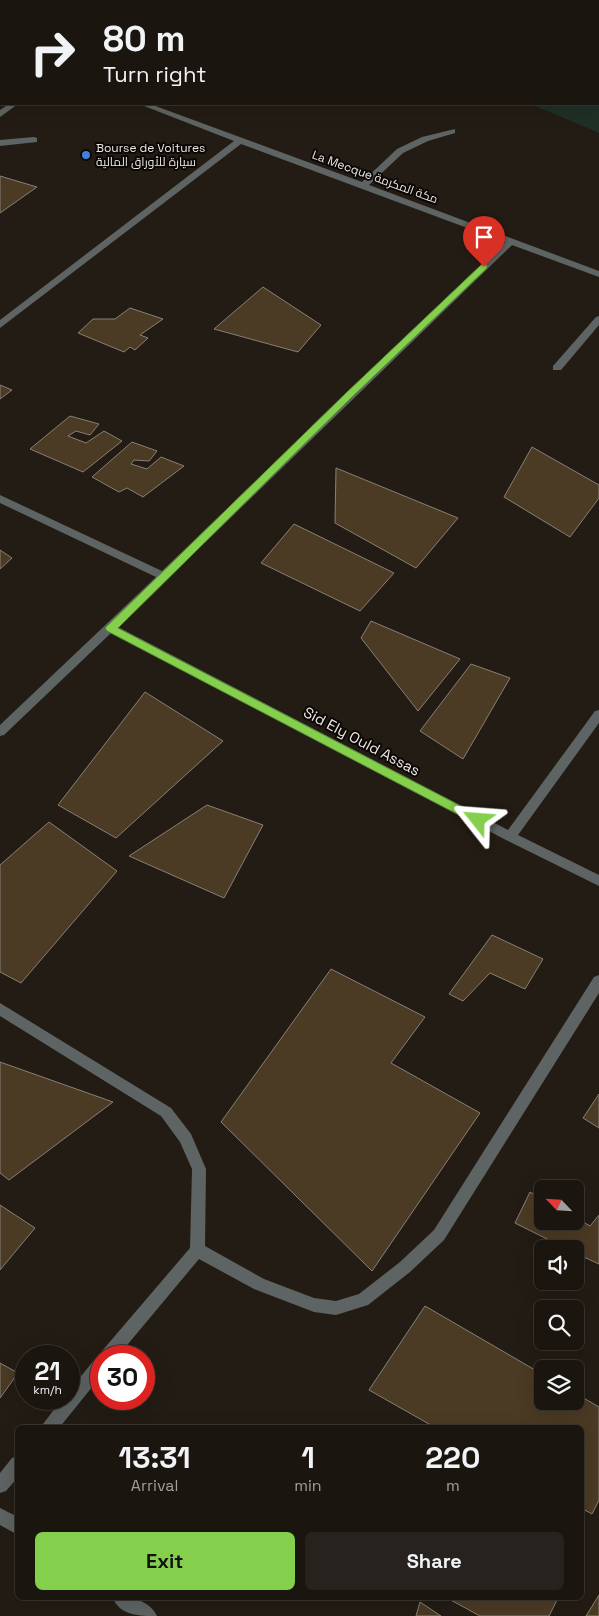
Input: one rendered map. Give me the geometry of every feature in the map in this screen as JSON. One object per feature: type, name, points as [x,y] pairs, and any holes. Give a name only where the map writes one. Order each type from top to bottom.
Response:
[{"type":"street","points":[[0,114],[13,105]]},
{"type":"street","name":"La Mecque مكة المكرمة","points":[[149,105],[599,274]]},
{"type":"street","points":[[363,186],[400,151],[425,139],[452,131]]},
{"type":"street","points":[[0,142],[34,140]]},
{"type":"street","points":[[0,325],[240,140]]},
{"type":"street","points":[[0,732],[111,628],[511,241]]},
{"type":"street","points":[[557,368],[599,319]]},
{"type":"street","points":[[0,499],[164,576]]},
{"type":"street","name":"Sid Ely Ould Assas","points":[[111,628],[599,882]]},
{"type":"street","points":[[510,837],[599,714]]},
{"type":"street","points":[[197,1250],[258,1284],[314,1304],[336,1308],[363,1300],[405,1267],[439,1235],[599,981]]},
{"type":"street","points":[[0,1009],[166,1112],[186,1138],[199,1168],[197,1250],[117,1345]]},
{"type":"street","points":[[50,1425],[90,1377]]},
{"type":"street","points":[[0,1485],[15,1468]]},
{"type":"street","points":[[0,1516],[15,1526]]},
{"type":"street","points":[[124,1600],[148,1616]]},
{"type":"green space","points":[[533,105],[599,105],[599,133]]},
{"type":"building","points":[[0,176],[37,187],[0,213]]},
{"type":"building","points":[[263,287],[321,325],[298,352],[214,329]]},
{"type":"building","points":[[130,308],[163,319],[140,335],[148,338],[135,350],[130,347],[124,352],[78,333],[93,319],[115,319]]},
{"type":"building","points":[[0,385],[12,390],[0,399]]},
{"type":"building","points":[[70,416],[99,424],[90,435],[76,431],[68,436],[86,443],[104,431],[122,441],[83,472],[30,449]]},
{"type":"building","points":[[132,442],[157,451],[149,461],[134,460],[131,464],[147,469],[161,457],[184,466],[143,497],[127,488],[119,492],[92,477]]},
{"type":"building","points":[[532,447],[599,485],[599,498],[570,537],[504,497]]},
{"type":"building","points":[[336,468],[458,518],[416,568],[335,523]]},
{"type":"building","points":[[294,524],[394,573],[360,611],[261,563]]},
{"type":"building","points":[[0,550],[12,558],[0,569]]},
{"type":"building","points":[[371,621],[460,659],[418,711],[361,638]]},
{"type":"building","points":[[471,664],[510,678],[463,759],[420,731]]},
{"type":"building","points":[[145,692],[223,741],[116,838],[58,805]]},
{"type":"building","points":[[207,805],[263,825],[224,898],[129,856]]},
{"type":"building","points":[[49,822],[117,871],[21,983],[0,972],[0,865]]},
{"type":"building","points":[[492,935],[543,959],[525,989],[490,973],[463,1001],[449,994]]},
{"type":"building","points":[[331,969],[425,1017],[391,1063],[480,1113],[372,1271],[221,1122]]},
{"type":"building","points":[[0,1062],[113,1102],[9,1180],[0,1173]]},
{"type":"building","points":[[599,1094],[599,1128],[583,1118]]},
{"type":"building","points":[[530,1192],[534,1194],[534,1230],[584,1230],[584,1222],[590,1226],[599,1215],[599,1264],[584,1257],[584,1240],[549,1240],[515,1223]]},
{"type":"building","points":[[0,1205],[35,1228],[0,1270]]},
{"type":"building","points":[[425,1306],[534,1369],[534,1410],[584,1410],[584,1398],[599,1407],[599,1500],[592,1514],[584,1510],[584,1425],[431,1425],[369,1390]]},
{"type":"building","points":[[0,1363],[15,1371],[15,1377],[0,1398]]},
{"type":"building","points":[[599,1595],[599,1616],[586,1616]]},
{"type":"building","points":[[451,1600],[557,1600],[549,1616],[480,1616]]},
{"type":"building","points":[[420,1602],[441,1616],[416,1616]]},
{"type":"place","name":"Bourse de Voitures سيارة للأوراق المالية","points":[[86,155]]},
{"type":"route","points":[[478,820],[111,628],[348,396],[484,267]]}]
